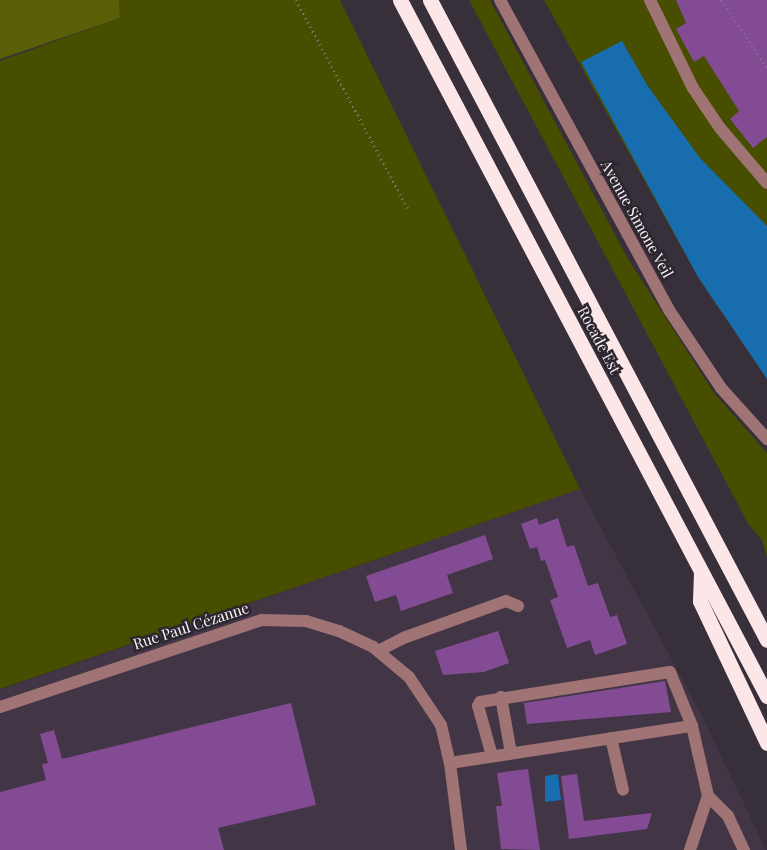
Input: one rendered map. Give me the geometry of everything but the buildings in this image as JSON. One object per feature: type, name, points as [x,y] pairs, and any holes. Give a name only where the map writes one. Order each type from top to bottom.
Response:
[{"type":"highway","name":"Rocade Est","points":[[400,0],[767,696]]},
{"type":"highway","name":"Rocade Est","points":[[430,0],[767,640]]},
{"type":"highway","points":[[701,572],[700,600],[767,743]]},
{"type":"highway","points":[[746,601],[767,614]]},
{"type":"street","name":"Avenue Simone Veil","points":[[500,0],[669,310],[721,388],[767,439]]},
{"type":"street","points":[[650,0],[693,88],[720,128],[767,183]]},
{"type":"street","points":[[378,651],[406,637],[506,601],[518,606]]},
{"type":"street","name":"Rue Paul Cézanne","points":[[0,707],[261,620],[306,621],[339,631],[378,651],[409,677],[427,701],[441,725],[450,763],[461,850]]},
{"type":"street","points":[[492,756],[478,706],[480,702],[500,697],[670,672],[692,726],[708,796],[690,850]]},
{"type":"street","points":[[500,697],[511,752]]},
{"type":"street","points":[[450,763],[511,752],[692,726]]},
{"type":"street","points":[[611,738],[623,790]]},
{"type":"street","points":[[708,796],[728,816],[744,850]]},
{"type":"path","points":[[296,0],[409,211]]},
{"type":"path","points":[[721,0],[767,67]]},
{"type":"shaded area","points":[[580,489],[700,712],[766,850],[0,850],[0,690]]},
{"type":"green space","points":[[0,0],[119,0],[120,18],[0,59]]},
{"type":"green space","points":[[119,0],[340,0],[580,489],[0,689],[0,61],[120,18]]},
{"type":"green space","points":[[469,0],[490,0],[628,259],[714,393],[767,453],[767,557],[762,540],[749,525]]},
{"type":"green space","points":[[544,0],[767,0],[767,379],[698,277]]},
{"type":"water","points":[[622,41],[647,85],[700,158],[767,226],[767,379],[698,277],[581,62]]},
{"type":"water","points":[[558,774],[561,800],[545,802],[545,776]]}]
